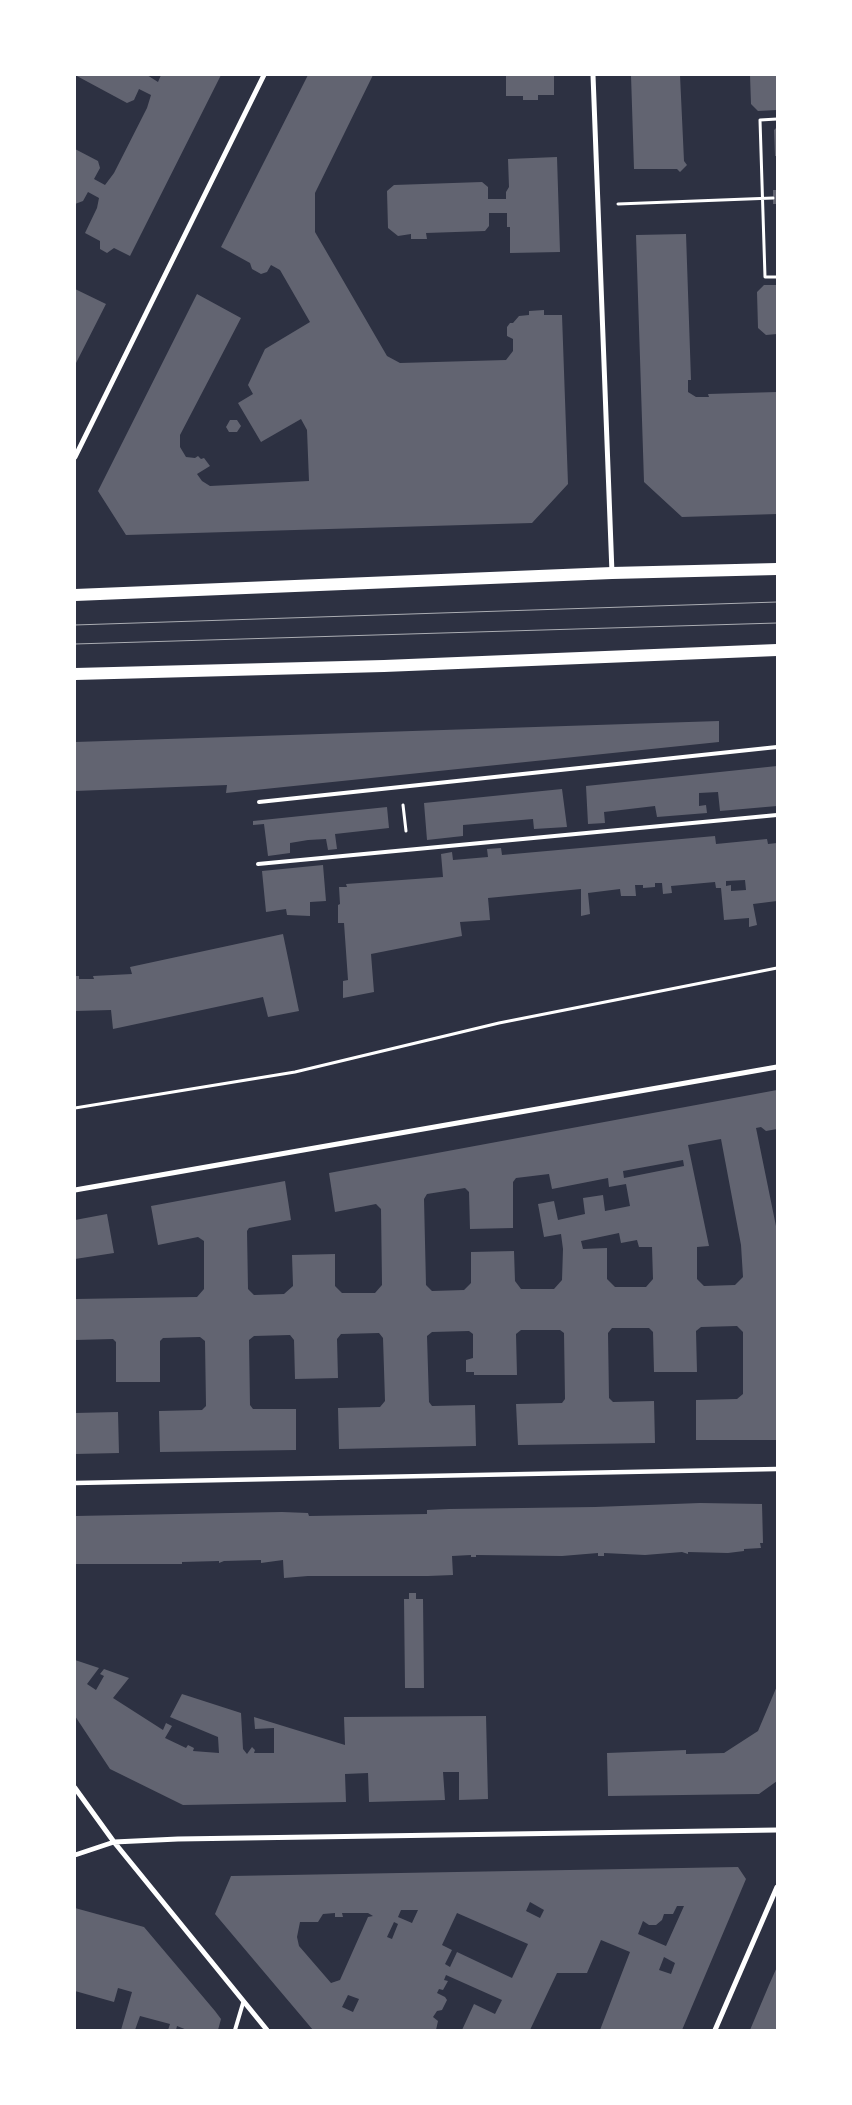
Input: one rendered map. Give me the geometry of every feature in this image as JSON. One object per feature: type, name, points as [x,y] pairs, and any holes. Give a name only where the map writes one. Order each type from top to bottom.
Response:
[{"type":"main road","points":[[75,595],[612,573],[777,569]]},
{"type":"main road","points":[[75,674],[393,665],[777,650]]},
{"type":"street","points":[[75,457],[264,75]]},
{"type":"street","points":[[593,75],[612,573]]},
{"type":"street","points":[[75,1190],[777,1067]]},
{"type":"street","points":[[75,1482],[777,1469]]},
{"type":"street","points":[[75,1788],[114,1842],[243,2003],[267,2030]]},
{"type":"street","points":[[75,1856],[114,1842],[178,1839],[777,1830]]},
{"type":"street","points":[[715,2030],[777,1886]]},
{"type":"lane","points":[[259,802],[777,747]]},
{"type":"lane","points":[[258,864],[777,815]]},
{"type":"lane","points":[[235,2030],[243,2003]]},
{"type":"path","points":[[777,119],[760,120],[765,277],[777,277]]},
{"type":"path","points":[[635,203],[773,198]]},
{"type":"path","points":[[405,821],[406,828]]},
{"type":"path","points":[[75,1108],[295,1072],[499,1022],[777,968]]},
{"type":"building","points":[[75,75],[147,75],[158,82],[161,75],[221,75],[130,256],[114,248],[107,253],[100,249],[100,241],[85,233],[97,208],[99,198],[88,192],[83,201],[75,204],[75,149],[98,161],[100,168],[94,179],[105,185],[114,173],[147,108],[151,95],[139,89],[134,100],[127,103]]},
{"type":"building","points":[[308,75],[373,75],[315,193],[315,232],[387,356],[400,363],[506,360],[513,351],[513,339],[507,336],[507,327],[510,323],[513,323],[519,316],[529,315],[529,311],[544,310],[544,315],[562,315],[568,484],[532,523],[126,535],[98,491],[197,294],[241,318],[180,435],[180,447],[186,457],[195,458],[198,456],[201,459],[204,458],[210,466],[197,474],[202,481],[210,486],[309,481],[307,430],[301,419],[261,442],[238,403],[253,394],[248,385],[265,349],[310,322],[280,270],[271,265],[267,272],[261,274],[252,269],[250,263],[221,247]]},
{"type":"building","points":[[506,75],[554,75],[554,95],[538,95],[538,100],[523,100],[523,96],[506,96]]},
{"type":"building","points":[[631,75],[680,75],[684,161],[687,165],[680,172],[677,169],[634,169]]},
{"type":"building","points":[[750,75],[777,75],[777,110],[758,111],[751,104]]},
{"type":"building","points":[[777,127],[777,156],[775,156],[774,130]]},
{"type":"building","points":[[557,157],[560,252],[510,253],[510,227],[507,227],[507,213],[489,213],[489,226],[485,231],[426,233],[427,239],[411,239],[411,234],[398,236],[388,228],[387,191],[394,185],[482,182],[488,187],[488,199],[506,199],[506,192],[509,187],[508,159]]},
{"type":"building","points":[[773,190],[777,190],[777,204],[773,204]]},
{"type":"building","points":[[686,234],[691,380],[688,380],[688,392],[696,397],[709,397],[708,394],[777,392],[777,514],[682,517],[644,482],[636,235]]},
{"type":"building","points":[[764,285],[777,285],[777,334],[766,335],[758,328],[757,292]]},
{"type":"building","points":[[75,289],[106,304],[75,365]]},
{"type":"building","points":[[230,420],[237,420],[241,426],[237,432],[229,432],[226,427]]},
{"type":"building","points":[[719,721],[719,742],[226,793],[227,785],[75,791],[75,742]]},
{"type":"building","points":[[777,766],[777,806],[720,811],[718,792],[699,793],[699,806],[706,805],[707,813],[657,817],[655,806],[604,812],[605,823],[588,824],[586,786]]},
{"type":"building","points":[[562,789],[567,827],[534,829],[533,819],[463,825],[463,836],[427,840],[424,803]]},
{"type":"building","points":[[387,807],[389,828],[335,834],[337,849],[328,850],[326,839],[308,840],[290,843],[290,853],[268,856],[264,824],[253,825],[253,821]]},
{"type":"building","points":[[715,836],[716,844],[767,839],[768,844],[777,843],[777,901],[753,904],[757,925],[749,927],[749,918],[724,920],[721,888],[716,888],[715,882],[671,886],[672,893],[663,894],[662,883],[655,883],[655,887],[643,888],[643,885],[635,885],[636,896],[621,896],[620,889],[588,893],[590,914],[581,916],[581,889],[488,898],[490,920],[460,922],[462,936],[371,954],[374,992],[343,998],[343,981],[348,980],[344,923],[338,923],[339,887],[347,887],[346,884],[443,877],[441,854],[452,852],[453,860],[488,857],[487,849],[501,848],[502,855]],"holes":[[[745,880],[746,890],[731,891],[731,885],[726,886],[726,881]]]},
{"type":"building","points":[[323,865],[326,901],[310,902],[310,916],[287,915],[286,909],[266,912],[262,871]]},
{"type":"building","points":[[283,934],[299,1011],[268,1017],[263,997],[113,1029],[111,1010],[75,1011],[75,976],[79,976],[79,979],[94,979],[93,976],[132,974],[130,967]]},
{"type":"building","points":[[777,1090],[777,1129],[766,1131],[761,1127],[756,1128],[777,1231],[777,1440],[696,1440],[696,1400],[737,1399],[743,1394],[743,1332],[737,1326],[701,1327],[696,1331],[697,1372],[654,1372],[653,1332],[649,1328],[612,1328],[608,1333],[609,1398],[613,1402],[654,1401],[655,1443],[518,1445],[516,1404],[562,1403],[565,1399],[564,1333],[560,1330],[521,1330],[516,1334],[517,1375],[474,1375],[474,1372],[466,1372],[466,1360],[473,1358],[473,1334],[469,1331],[432,1332],[427,1336],[429,1402],[432,1406],[475,1405],[476,1446],[339,1449],[338,1408],[380,1407],[385,1401],[383,1338],[379,1333],[341,1334],[337,1339],[338,1378],[295,1379],[294,1340],[290,1335],[254,1336],[249,1340],[250,1405],[253,1409],[296,1409],[296,1450],[160,1452],[159,1411],[202,1410],[206,1406],[205,1341],[200,1337],[163,1338],[160,1341],[160,1382],[116,1382],[116,1342],[113,1339],[75,1340],[75,1299],[197,1297],[204,1289],[204,1241],[198,1237],[158,1245],[151,1206],[285,1181],[291,1220],[249,1228],[247,1231],[248,1289],[254,1295],[284,1294],[293,1286],[292,1255],[335,1254],[335,1286],[342,1293],[375,1293],[382,1285],[381,1209],[376,1204],[335,1212],[329,1173]],"holes":[[[721,1139],[741,1245],[743,1277],[735,1285],[704,1286],[697,1279],[697,1247],[709,1246],[688,1145]],[[683,1160],[684,1166],[624,1178],[623,1171]],[[549,1174],[552,1189],[608,1178],[609,1187],[626,1184],[630,1206],[605,1211],[603,1195],[583,1198],[585,1214],[558,1220],[554,1201],[538,1204],[544,1237],[561,1234],[563,1249],[562,1280],[554,1289],[521,1289],[515,1281],[514,1251],[471,1252],[471,1283],[464,1290],[432,1291],[426,1285],[424,1199],[427,1194],[465,1188],[469,1192],[470,1229],[513,1228],[513,1182],[516,1178]],[[619,1233],[621,1243],[637,1240],[639,1247],[652,1247],[653,1279],[646,1287],[615,1287],[607,1279],[607,1248],[583,1249],[581,1241]]]},
{"type":"building","points":[[107,1214],[114,1253],[75,1259],[75,1220]]},
{"type":"building","points":[[118,1412],[119,1453],[75,1454],[75,1413]]},
{"type":"building","points":[[700,1503],[762,1504],[763,1543],[760,1543],[761,1548],[744,1549],[744,1551],[728,1553],[688,1552],[688,1554],[682,1552],[645,1555],[604,1553],[604,1556],[598,1556],[598,1553],[562,1556],[452,1556],[453,1575],[428,1576],[308,1576],[284,1578],[283,1560],[261,1563],[261,1560],[224,1561],[219,1563],[219,1561],[182,1562],[182,1564],[75,1564],[75,1516],[282,1512],[308,1513],[309,1516],[427,1514],[427,1510],[449,1509]]},
{"type":"building","points":[[409,1593],[416,1593],[416,1599],[423,1599],[424,1688],[405,1688],[404,1599],[409,1599]]},
{"type":"building","points":[[75,1660],[99,1668],[87,1684],[96,1690],[104,1676],[100,1674],[104,1669],[129,1678],[113,1698],[163,1730],[166,1723],[172,1726],[165,1738],[186,1748],[188,1745],[194,1748],[193,1751],[219,1753],[218,1737],[170,1717],[182,1694],[241,1713],[243,1749],[247,1754],[252,1747],[255,1750],[254,1753],[274,1753],[274,1728],[255,1729],[254,1717],[345,1745],[344,1717],[486,1716],[488,1799],[459,1800],[459,1772],[443,1772],[445,1800],[369,1802],[368,1773],[345,1774],[346,1802],[183,1805],[110,1769],[75,1716]]},
{"type":"building","points":[[777,1686],[777,1781],[759,1794],[608,1796],[607,1753],[686,1750],[686,1754],[724,1753],[758,1731]]},
{"type":"building","points":[[738,1867],[746,1879],[682,2030],[600,2030],[630,1952],[601,1940],[587,1973],[557,1973],[530,2030],[462,2030],[474,2004],[495,2014],[502,2000],[446,1975],[444,1980],[448,1981],[443,1990],[439,1989],[437,1993],[447,2000],[442,2010],[437,2011],[433,2017],[438,2021],[436,2030],[313,2030],[215,1914],[231,1876]],"holes":[[[530,1902],[544,1910],[540,1918],[526,1911]],[[677,1906],[684,1906],[666,1946],[638,1934],[643,1921],[649,1925],[656,1925],[662,1920],[664,1914],[673,1914]],[[401,1910],[418,1910],[412,1923],[398,1917]],[[335,1913],[335,1917],[343,1917],[342,1913],[368,1913],[373,1916],[368,1917],[340,1980],[331,1983],[299,1946],[297,1937],[300,1922],[318,1922],[323,1914]],[[457,1913],[528,1944],[512,1978],[457,1952],[450,1967],[445,1964],[452,1950],[442,1945]],[[394,1922],[398,1924],[392,1939],[387,1937]],[[664,1957],[675,1963],[671,1974],[659,1970]],[[348,1995],[359,1999],[353,2012],[342,2007]]]},
{"type":"building","points":[[75,1908],[144,1927],[221,2019],[218,2030],[187,2030],[177,2026],[176,2030],[168,2030],[170,2024],[140,2016],[135,2030],[121,2030],[132,1992],[118,1988],[114,2002],[75,1991]]},
{"type":"building","points":[[777,1967],[777,2030],[750,2030],[769,1985]]},
{"type":"tram line","points":[[75,625],[777,602]]},
{"type":"tram line","points":[[75,644],[777,623]]}]
